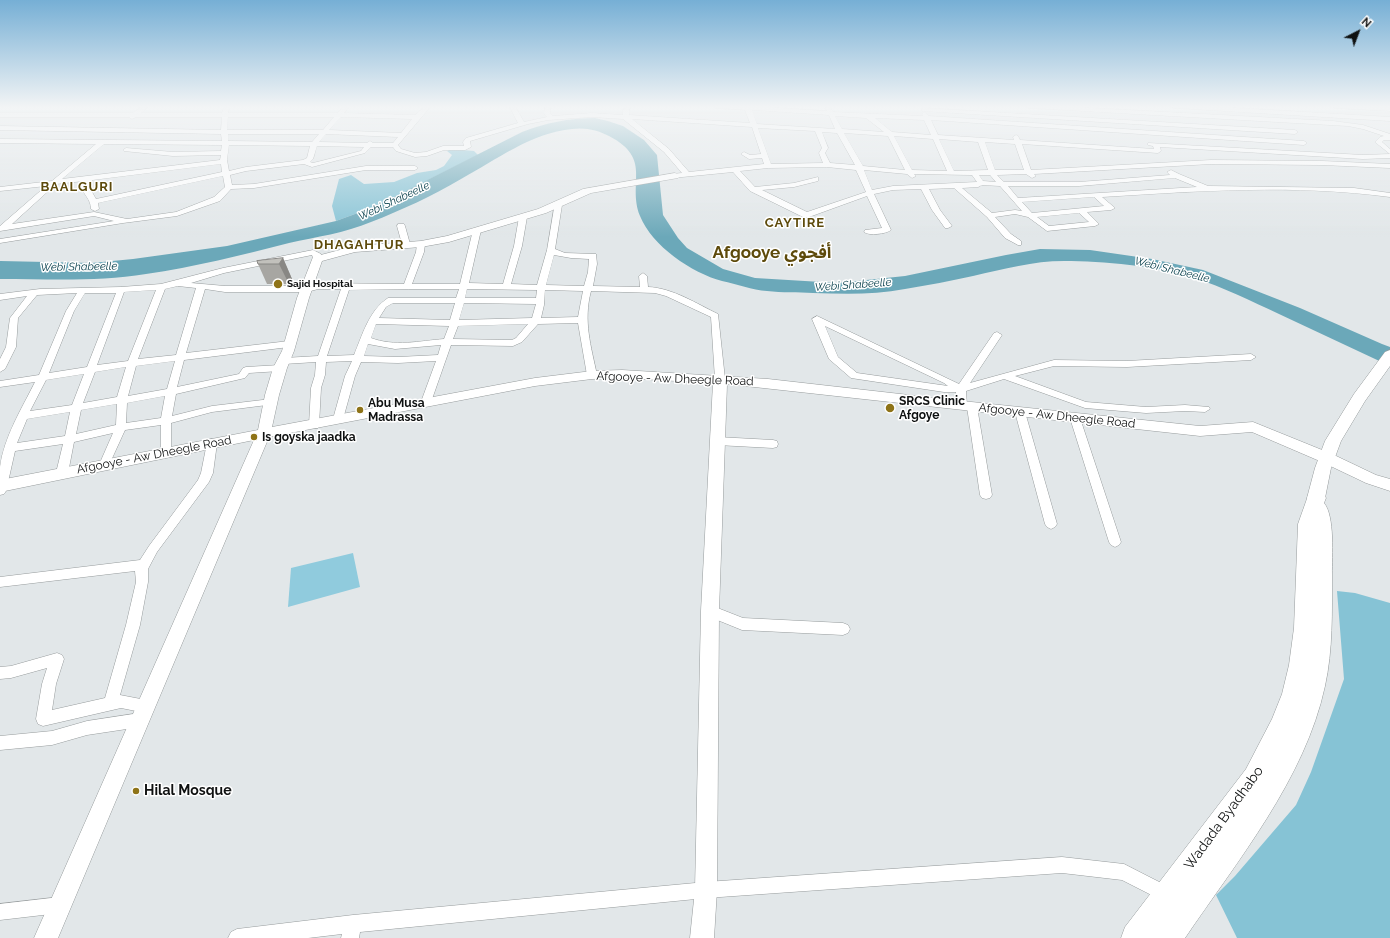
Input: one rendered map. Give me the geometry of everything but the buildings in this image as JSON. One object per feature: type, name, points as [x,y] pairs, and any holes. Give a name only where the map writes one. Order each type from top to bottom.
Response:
[{"type":"highway","name":"Wadada Byadhabo","points":[[1136,938],[1255,778],[1282,725],[1294,694],[1301,665],[1305,628],[1308,524],[1316,498]]},
{"type":"highway","name":"Wadada Byadhabo","points":[[1167,938],[1274,784],[1291,747],[1308,702],[1316,671],[1320,633],[1321,528],[1316,498]]},
{"type":"main road","points":[[46,938],[264,433],[282,365],[317,259],[355,249],[421,244],[449,239],[558,205],[587,191],[675,176]]},
{"type":"main road","name":"Wadada Byadhabo","points":[[1316,498],[1333,441],[1359,398],[1386,360]]},
{"type":"main road","name":"Afgooye - Aw Dheegle Road","points":[[0,487],[166,452],[535,382],[592,375],[622,374],[768,383],[967,407],[1200,430],[1253,427],[1327,458],[1371,479],[1390,484]]},
{"type":"main road","points":[[702,938],[706,890],[710,611],[720,379]]},
{"type":"street","points":[[1,228],[93,150]]},
{"type":"street","points":[[127,150],[173,154],[224,153]]},
{"type":"street","points":[[225,150],[224,162],[229,187]]},
{"type":"street","points":[[94,202],[227,173],[305,162],[310,159],[312,150]]},
{"type":"street","points":[[305,162],[312,165],[347,157],[363,152],[365,150]]},
{"type":"street","points":[[398,150],[415,155],[427,154],[438,150]]},
{"type":"street","points":[[667,150],[687,175]]},
{"type":"street","points":[[762,150],[768,166]]},
{"type":"street","points":[[823,150],[822,152],[827,165]]},
{"type":"street","points":[[849,150],[860,167],[860,172],[887,230],[868,232]]},
{"type":"street","points":[[898,150],[909,172],[948,226]]},
{"type":"street","points":[[941,150],[951,173]]},
{"type":"street","points":[[984,150],[992,172],[1030,215],[1047,229],[1095,224],[1080,210]]},
{"type":"street","points":[[1021,150],[1028,172],[1062,212]]},
{"type":"street","points":[[1074,150],[1122,159],[1162,164],[1220,162],[1322,163],[1390,166]]},
{"type":"street","points":[[1118,150],[1135,181],[1147,192]]},
{"type":"street","points":[[675,176],[768,166],[789,169],[827,165],[909,172],[1028,172],[1065,169],[1122,159],[1158,151],[1158,150]]},
{"type":"street","points":[[1210,150],[1220,162]]},
{"type":"street","points":[[1240,150],[1362,157],[1390,156]]},
{"type":"street","points":[[1310,150],[1322,163]]},
{"type":"street","points":[[744,154],[749,157],[764,156]]},
{"type":"street","points":[[0,189],[224,162]]},
{"type":"street","points":[[1162,164],[1176,176],[1209,188]]},
{"type":"street","points":[[0,241],[177,214],[217,199],[229,187],[254,186],[366,168],[415,168]]},
{"type":"street","points":[[990,215],[1015,212],[1030,215],[1111,208],[1065,169]]},
{"type":"street","points":[[735,170],[753,189],[806,214],[869,193],[893,188],[978,185],[981,183],[1038,184],[1135,181],[1176,176]]},
{"type":"street","points":[[974,172],[981,183]]},
{"type":"street","points":[[91,178],[84,185],[96,207],[94,214]]},
{"type":"street","points":[[753,189],[794,185],[815,179]]},
{"type":"street","points":[[956,186],[990,215],[1008,236],[1018,243]]},
{"type":"street","points":[[1016,200],[1209,188],[1354,190],[1390,195]]},
{"type":"street","points":[[366,340],[374,344],[399,345],[448,342],[513,342],[519,340],[535,322],[540,305],[539,301],[541,287],[551,250],[558,205]]},
{"type":"street","points":[[1,228],[94,214],[127,221]]},
{"type":"street","points":[[506,287],[518,246],[523,217]]},
{"type":"street","points":[[401,226],[406,244]]},
{"type":"street","points":[[426,402],[454,323],[477,230]]},
{"type":"street","points":[[407,287],[420,252],[421,244]]},
{"type":"street","points":[[551,250],[565,256],[594,256],[594,267],[587,287],[582,320],[592,375]]},
{"type":"street","points":[[0,297],[34,293],[160,287],[179,284],[222,271],[313,252],[317,254],[317,259]]},
{"type":"street","points":[[643,276],[644,288]]},
{"type":"street","points":[[179,284],[201,287],[307,289],[318,286],[346,288],[464,286],[644,288],[670,294],[715,316],[720,379]]},
{"type":"street","points":[[104,465],[112,444],[121,427],[122,399],[132,364],[160,287]]},
{"type":"street","points":[[166,452],[166,421],[171,392],[192,314],[201,287]]},
{"type":"street","points":[[314,424],[316,388],[320,375],[321,360],[346,288]]},
{"type":"street","points":[[0,487],[10,448],[23,416],[70,311],[83,290]]},
{"type":"street","points":[[62,473],[76,408],[122,290]]},
{"type":"street","points":[[0,369],[11,347],[14,318],[34,293]]},
{"type":"street","points":[[338,419],[350,376],[373,321],[383,305],[391,300],[539,301]]},
{"type":"street","points":[[986,494],[967,407],[961,389],[817,319],[834,359],[854,376],[944,389],[961,389],[1004,376],[1054,364],[1127,364],[1251,357]]},
{"type":"street","points":[[373,321],[454,323],[582,320]]},
{"type":"street","points":[[961,389],[976,363],[997,335]]},
{"type":"street","points":[[0,384],[42,376],[181,358],[227,350],[289,344]]},
{"type":"street","points":[[23,416],[171,392],[242,376],[246,370],[282,365],[321,360],[358,358],[442,358]]},
{"type":"street","points":[[1004,376],[1085,405],[1146,410],[1185,408],[1205,409]]},
{"type":"street","points":[[10,448],[69,439],[121,427],[166,421],[212,409],[271,402]]},
{"type":"street","points":[[1020,412],[1051,524]]},
{"type":"street","points":[[1075,418],[1115,542]]},
{"type":"street","points":[[717,441],[772,444]]},
{"type":"street","points":[[111,703],[133,625],[144,565],[153,549],[203,482],[212,444]]},
{"type":"street","points":[[0,582],[144,565]]},
{"type":"street","points":[[710,611],[742,624],[843,629]]},
{"type":"street","points":[[0,673],[11,672],[57,659],[49,684],[43,719],[121,701],[143,713]]},
{"type":"street","points":[[0,743],[52,738],[143,713]]},
{"type":"street","points":[[237,938],[352,931],[706,890],[1062,865],[1124,872],[1168,895]]},
{"type":"street","points":[[0,912],[60,905]]},
{"type":"shaded area","points":[[461,150],[474,151],[478,155],[374,207],[336,221],[332,206],[339,179],[351,175],[364,184],[394,182],[417,173],[436,170],[444,166],[452,155],[447,151]]},
{"type":"shaded area","points":[[353,553],[360,587],[288,607],[291,568]]},
{"type":"shaded area","points":[[1337,591],[1355,593],[1390,603],[1390,938],[1237,938],[1216,895],[1235,876],[1296,805],[1311,772],[1344,679]]},
{"type":"water","name":"Webi Shabeelle","points":[[487,150],[511,150],[417,202],[394,213],[341,232],[200,264],[128,277],[73,280],[0,279],[0,261],[92,263],[227,246],[336,221],[374,207]]},
{"type":"water","name":"Webi Shabeelle","points":[[627,150],[652,150],[657,155],[663,215],[678,238],[687,248],[723,269],[755,278],[838,283],[905,276],[1040,249],[1090,250],[1152,259],[1203,270],[1300,308],[1390,347],[1390,366],[1216,286],[1194,278],[1147,267],[1079,261],[1041,262],[905,289],[859,294],[773,292],[722,281],[698,272],[674,257],[663,248],[646,227],[640,216],[637,204],[635,162],[631,153]]},
{"type":"place","name":"Sajid Hospital","points":[[278,284]]},
{"type":"place","name":"SRCS Clinic Afgoye","points":[[890,408]]},
{"type":"place","name":"Abu Musa Madrassa","points":[[360,410]]},
{"type":"place","name":"Is goyska jaadka","points":[[254,437]]},
{"type":"place","name":"Hilal Mosque","points":[[136,791]]},
{"type":"district","name":"BAALGURI","points":[[77,187]]},
{"type":"district","name":"CAYTIRE","points":[[795,223]]},
{"type":"district","name":"DHAGAHTUR","points":[[359,245]]},
{"type":"district","name":"Afgooye أفجوي","points":[[772,253]]}]
